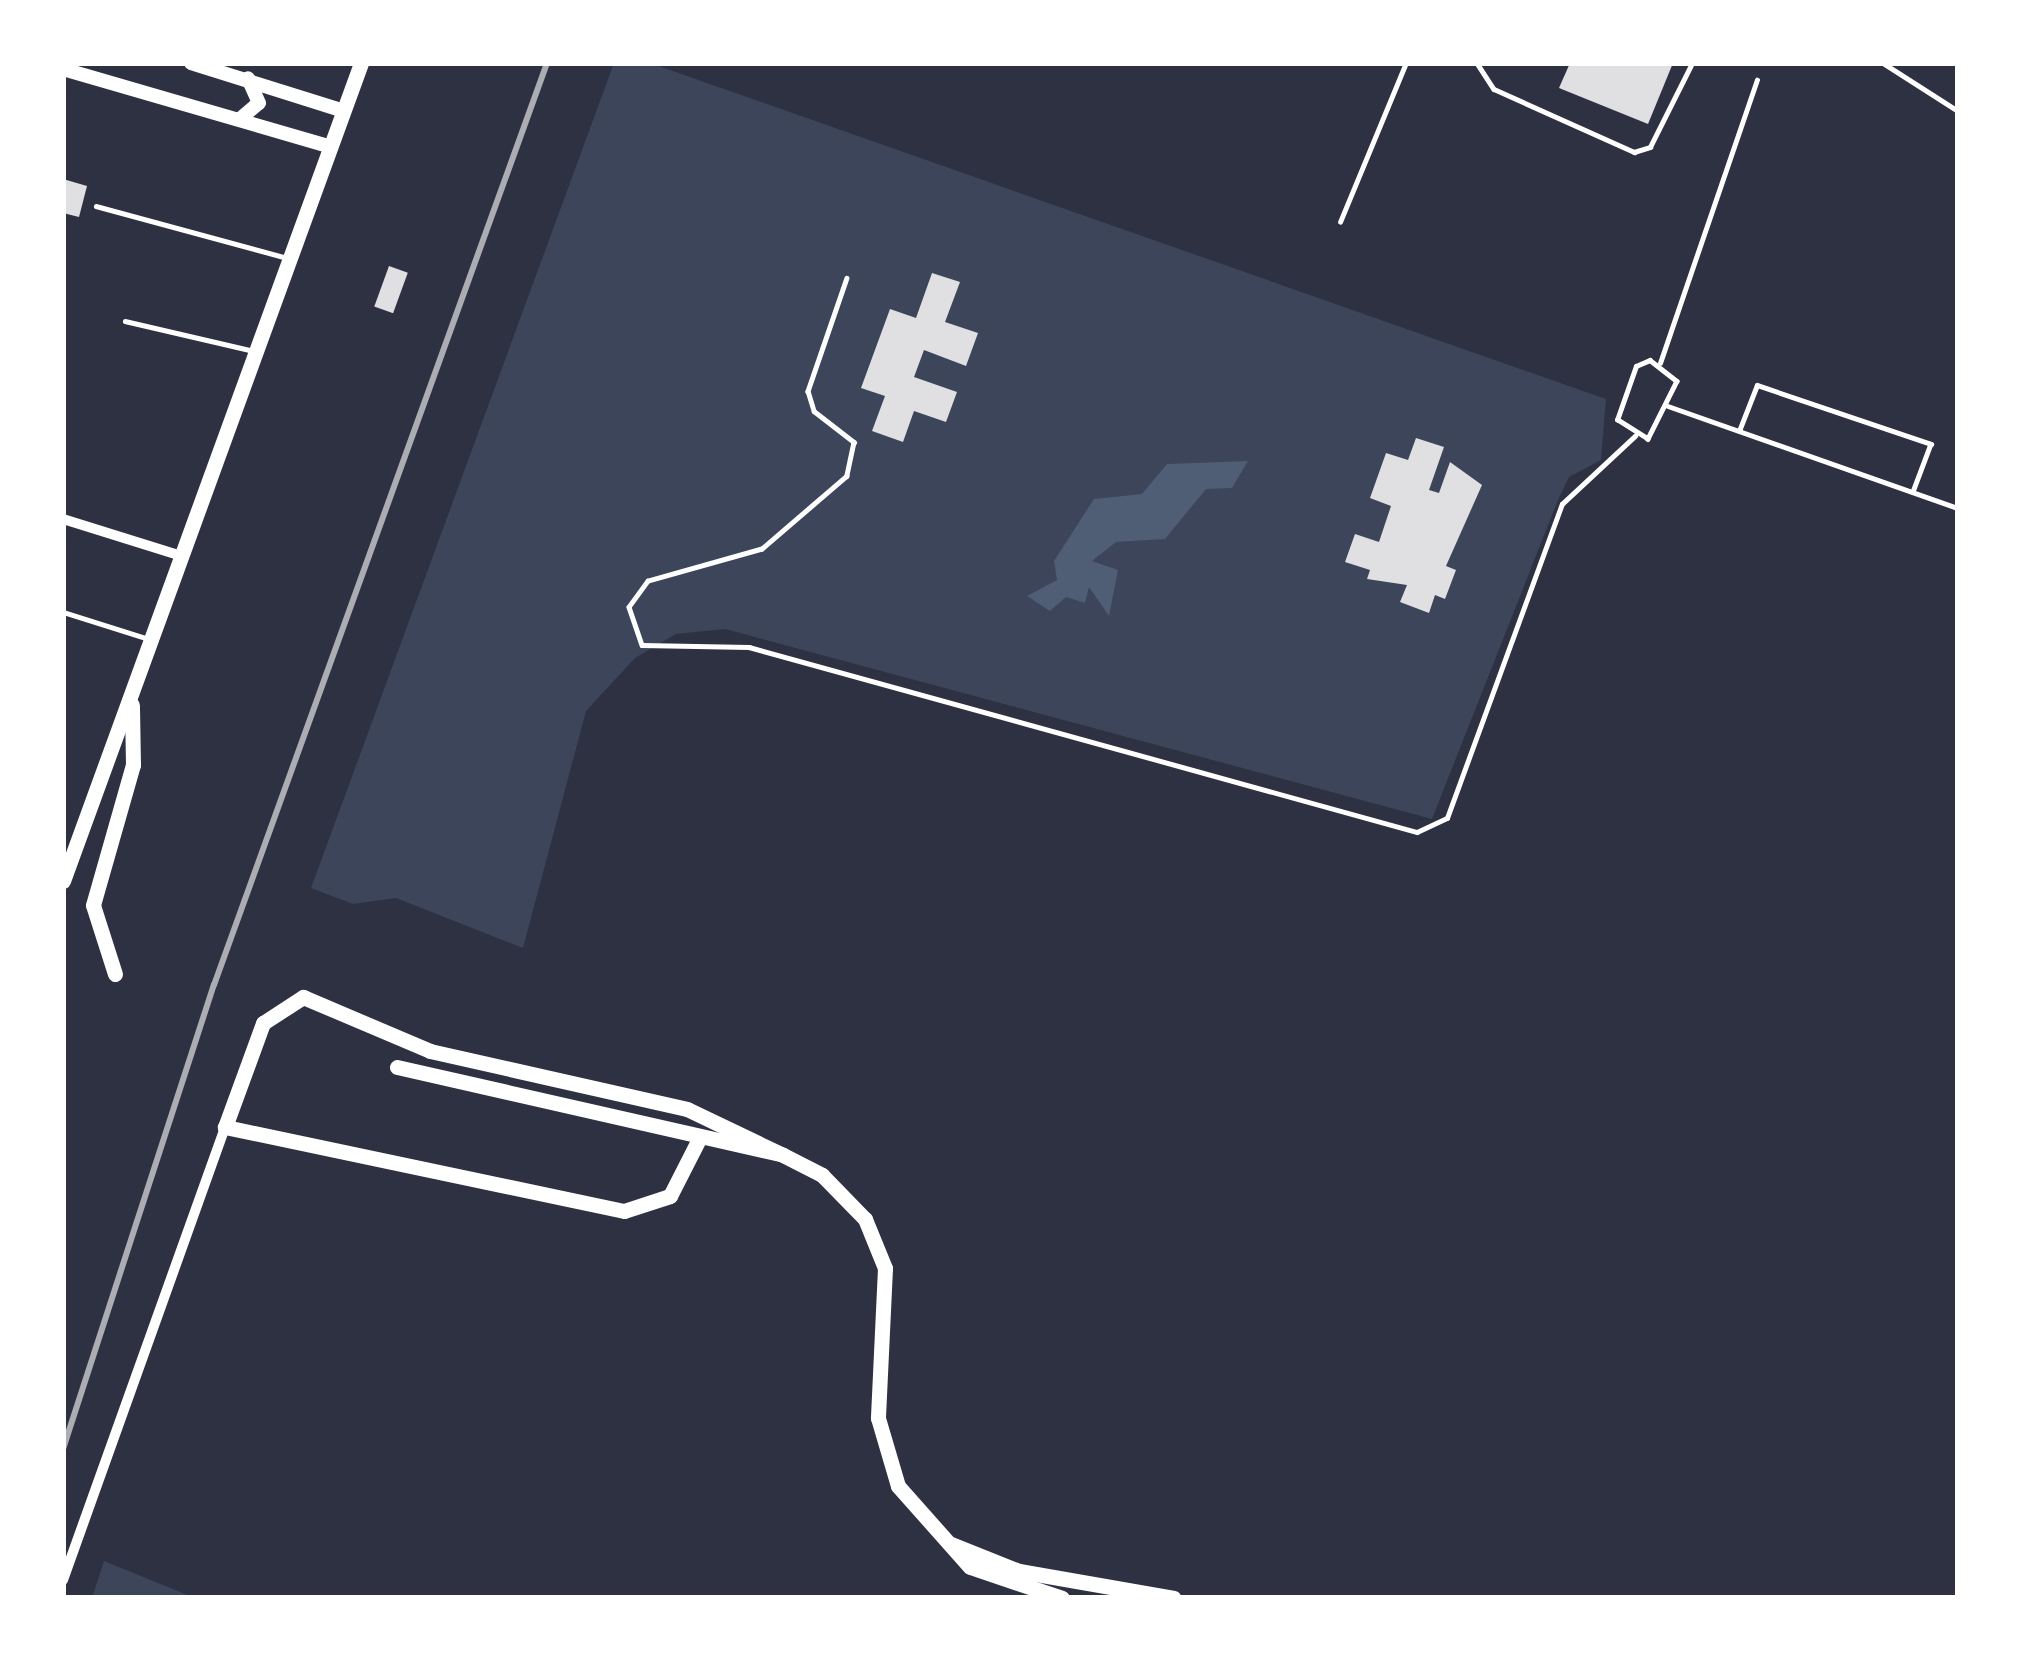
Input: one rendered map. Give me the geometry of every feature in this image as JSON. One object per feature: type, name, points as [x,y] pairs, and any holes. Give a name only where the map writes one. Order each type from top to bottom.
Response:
[{"type":"main road","points":[[65,871],[361,63]]},
{"type":"main road","points":[[115,974],[93,905],[133,765],[131,696]]},
{"type":"main road","points":[[700,1137],[670,1196],[624,1211],[225,1127],[263,1023],[283,1004],[316,997],[430,1051],[687,1108],[783,1154],[838,1188],[873,1234],[888,1309],[881,1440],[907,1501],[940,1540],[1018,1594],[1062,1598]]},
{"type":"main road","points":[[397,1067],[783,1154]]},
{"type":"main road","points":[[940,1540],[1019,1571],[1174,1598]]},
{"type":"street","points":[[190,63],[340,110]]},
{"type":"street","points":[[63,68],[328,146]]},
{"type":"street","points":[[242,118],[259,103],[248,78]]},
{"type":"street","points":[[63,519],[182,556]]},
{"type":"street","points":[[63,1580],[225,1127]]},
{"type":"street","points":[[1018,1594],[1019,1571]]},
{"type":"lane","points":[[1340,222],[1406,63]]},
{"type":"lane","points":[[1477,63],[1493,89],[1634,152],[1650,147],[1692,63]]},
{"type":"lane","points":[[1883,63],[1958,111]]},
{"type":"lane","points":[[1660,364],[1757,80]]},
{"type":"lane","points":[[96,206],[288,258]]},
{"type":"lane","points":[[847,278],[808,391],[854,442],[848,476],[762,549],[648,580],[629,607],[642,645],[749,646],[1417,832],[1447,818],[1562,503],[1635,436],[1655,436],[1677,377],[1660,364],[1637,364],[1618,416],[1635,436]]},
{"type":"lane","points":[[125,321],[255,352]]},
{"type":"lane","points":[[1739,431],[1757,385],[1931,444],[1913,492]]},
{"type":"lane","points":[[1668,406],[1958,508]]},
{"type":"lane","points":[[63,612],[152,640]]},
{"type":"shaded area","points":[[614,63],[650,63],[1606,399],[1601,460],[1569,477],[1558,500],[1432,819],[725,629],[676,634],[635,658],[586,711],[523,948],[396,898],[353,904],[311,888]]},
{"type":"shaded area","points":[[1248,461],[1232,488],[1206,489],[1165,539],[1116,542],[1092,561],[1118,570],[1109,616],[1089,587],[1085,603],[1066,597],[1050,611],[1027,596],[1057,580],[1054,561],[1094,499],[1142,494],[1167,464]]},
{"type":"shaded area","points":[[104,1561],[195,1598],[92,1598]]},
{"type":"building","points":[[1570,63],[1673,63],[1648,124],[1559,88]]},
{"type":"building","points":[[63,179],[87,186],[79,217],[63,213]]},
{"type":"building","points":[[389,266],[408,273],[393,313],[374,306]]},
{"type":"building","points":[[932,273],[960,282],[945,322],[978,333],[966,366],[924,350],[914,377],[957,392],[946,422],[914,411],[903,442],[872,431],[885,396],[861,388],[890,309],[916,318]]},
{"type":"building","points":[[1416,438],[1444,447],[1429,490],[1439,493],[1450,462],[1482,485],[1446,566],[1456,570],[1445,599],[1435,595],[1429,613],[1400,602],[1407,585],[1367,579],[1370,570],[1345,562],[1355,534],[1379,542],[1391,506],[1370,498],[1386,453],[1408,460]]},
{"type":"railway","points":[[63,1449],[214,985],[547,63]]}]
